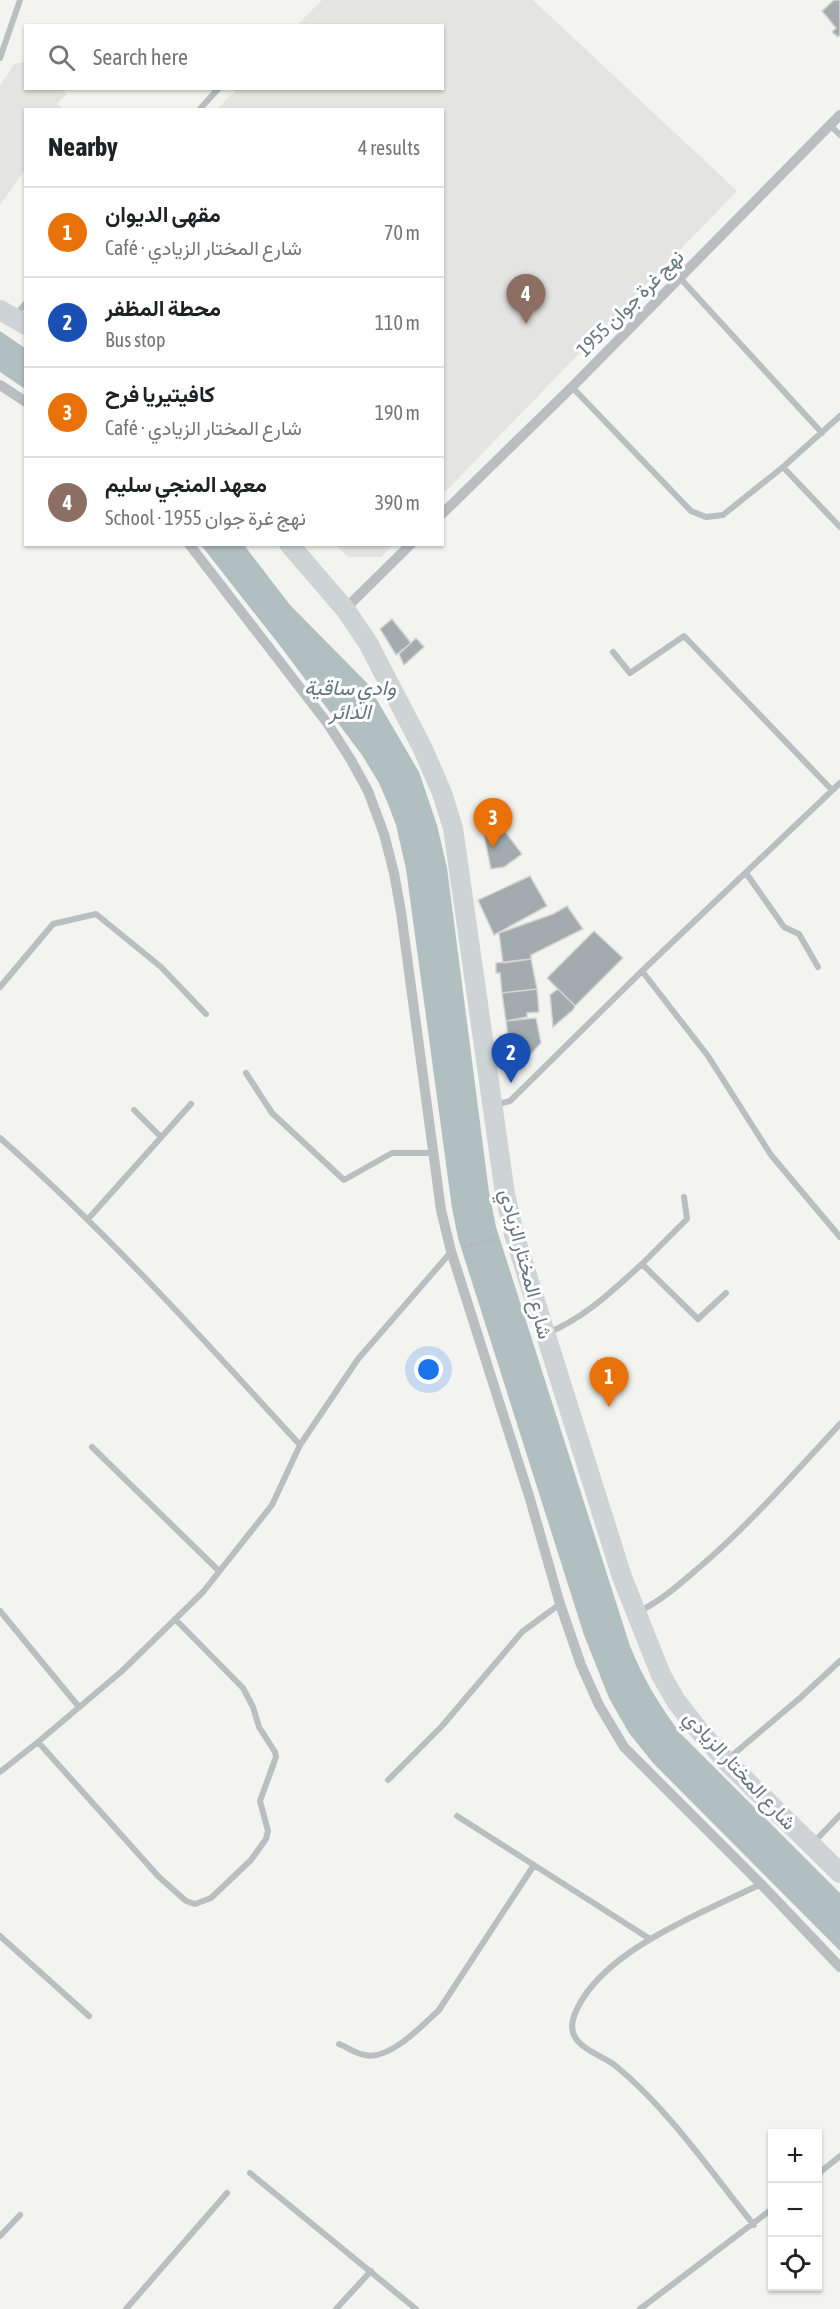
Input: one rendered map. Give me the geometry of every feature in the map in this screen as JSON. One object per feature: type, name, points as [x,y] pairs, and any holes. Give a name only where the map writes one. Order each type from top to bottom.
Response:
[{"type":"main road","name":"شارع المختار الزيادي","points":[[291,546],[345,609],[368,643],[422,747],[442,793],[453,828],[505,1194],[514,1234],[622,1577],[661,1675],[676,1701],[726,1761],[840,1873]]},
{"type":"street","points":[[0,58],[20,0]]},
{"type":"street","points":[[201,108],[217,90]]},
{"type":"street","name":"نهج غرة جوان 1955","points":[[444,512],[572,387],[840,115]]},
{"type":"street","points":[[830,125],[840,135]]},
{"type":"street","points":[[680,278],[822,433]]},
{"type":"street","points":[[0,385],[24,401]]},
{"type":"street","points":[[572,387],[691,511],[706,516],[723,515],[783,467],[840,416]]},
{"type":"street","points":[[783,467],[840,527]]},
{"type":"street","points":[[191,546],[328,724],[368,791],[384,834],[394,873],[409,966],[441,1210],[451,1251],[530,1499],[560,1604],[581,1665],[599,1705],[624,1747],[840,1967]]},
{"type":"street","points":[[345,609],[409,546]]},
{"type":"street","points":[[613,652],[630,673],[684,636],[832,790]]},
{"type":"street","points":[[492,1106],[510,1101],[642,971],[840,783]]},
{"type":"street","points":[[746,873],[784,927],[799,934],[818,968]]},
{"type":"street","points":[[0,987],[53,924],[96,914],[161,967],[206,1014]]},
{"type":"street","points":[[642,971],[708,1056],[771,1155],[840,1237]]},
{"type":"street","points":[[246,1073],[272,1113],[344,1180],[392,1153],[434,1153]]},
{"type":"street","points":[[88,1219],[190,1104]]},
{"type":"street","points":[[135,1110],[161,1137]]},
{"type":"street","points":[[0,1138],[88,1219],[187,1319],[300,1445]]},
{"type":"street","points":[[545,1335],[573,1323],[642,1264],[687,1219],[684,1197]]},
{"type":"street","points":[[0,1772],[122,1671],[203,1592],[272,1505],[300,1445],[358,1359],[451,1251]]},
{"type":"street","points":[[642,1264],[698,1319],[726,1293]]},
{"type":"street","points":[[636,1614],[662,1600],[728,1543],[783,1488],[840,1424]]},
{"type":"street","points":[[93,1447],[219,1571]]},
{"type":"street","points":[[388,1780],[442,1726],[522,1632],[560,1604]]},
{"type":"street","points":[[0,1611],[79,1707]]},
{"type":"street","points":[[38,1742],[159,1877],[186,1901],[195,1904],[211,1898],[251,1860],[266,1839],[268,1831],[260,1801],[275,1763],[275,1752],[263,1736],[253,1707],[243,1688],[175,1619]]},
{"type":"street","points":[[726,1761],[840,1661]]},
{"type":"street","points":[[811,1845],[840,1815]]},
{"type":"street","points":[[457,1816],[650,1939]]},
{"type":"street","points":[[339,2044],[366,2056],[379,2054],[389,2050],[419,2028],[439,2010],[534,1865]]},
{"type":"street","points":[[753,2224],[658,2105],[613,2062],[581,2044],[573,2034],[572,2020],[580,2003],[594,1983],[650,1939],[761,1884]]},
{"type":"street","points":[[0,1936],[88,2016]]},
{"type":"street","points":[[822,2171],[840,2156]]},
{"type":"street","points":[[250,2173],[416,2309]]},
{"type":"street","points":[[126,2309],[227,2193]]},
{"type":"street","points":[[640,2309],[768,2213]]},
{"type":"street","points":[[0,2236],[20,2215]]},
{"type":"street","points":[[336,2309],[371,2271]]},
{"type":"path","points":[[451,1251],[514,1234]]},
{"type":"shaded area","points":[[322,0],[533,0],[737,191],[444,493],[444,108],[218,108],[236,90],[444,90],[444,24],[298,24]]},
{"type":"shaded area","points":[[24,62],[24,90],[63,90],[67,94],[57,103],[62,108],[24,108],[24,171],[0,205],[0,86],[14,64]]},
{"type":"shaded area","points":[[337,546],[392,546],[381,557],[348,557]]},
{"type":"water","points":[[0,331],[24,347],[24,388],[0,372]]},
{"type":"water","name":"وادي ساقية الدائر","points":[[202,546],[245,546],[290,605],[367,683],[419,772],[437,825],[447,868],[489,1192],[496,1227],[630,1646],[652,1691],[680,1733],[840,1893],[840,1951],[653,1763],[629,1733],[609,1698],[584,1635],[458,1238],[406,869],[396,825],[379,783],[362,755]]},
{"type":"building","points":[[834,0],[840,0],[840,35],[838,37],[832,32],[836,28],[822,11]]},
{"type":"building","points":[[392,619],[411,643],[396,655],[380,629]]},
{"type":"building","points":[[416,638],[424,647],[404,665],[399,654]]},
{"type":"building","points":[[497,821],[522,854],[504,867],[491,869],[482,826]]},
{"type":"building","points":[[530,876],[547,906],[494,935],[478,900]]},
{"type":"building","points":[[567,906],[583,929],[531,955],[531,959],[503,963],[499,933],[553,914]]},
{"type":"building","points":[[594,931],[623,958],[575,1006],[547,978]]},
{"type":"building","points":[[531,959],[537,989],[502,993],[500,973],[496,973],[496,963]]},
{"type":"building","points":[[537,989],[539,1012],[527,1013],[527,1017],[506,1021],[502,993]]},
{"type":"building","points":[[558,989],[575,1006],[553,1027],[550,995]]},
{"type":"building","points":[[536,1018],[541,1043],[518,1068],[512,1065],[506,1021]]},
{"type":"place","name":"معهد المنجي سليم","points":[[526,324]]},
{"type":"place","name":"كافيتيريا فرح","points":[[493,848]]},
{"type":"place","name":"محطة المظفر","points":[[511,1083]]},
{"type":"place","name":"مقهى الديوان","points":[[609,1407]]}]
